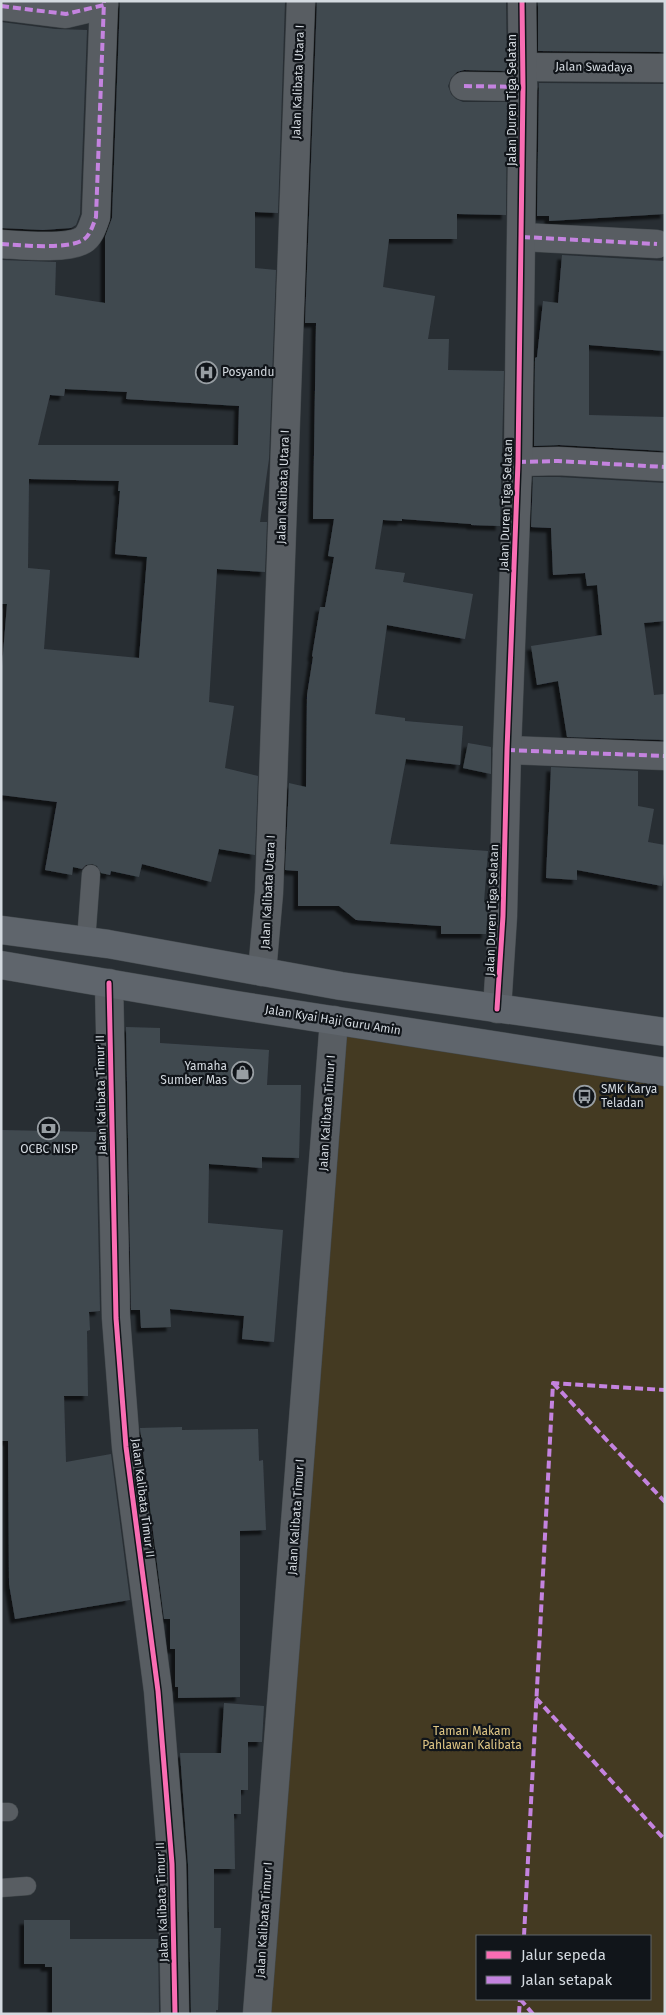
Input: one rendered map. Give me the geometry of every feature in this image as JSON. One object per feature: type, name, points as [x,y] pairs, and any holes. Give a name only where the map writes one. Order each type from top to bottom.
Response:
[{"type":"main road","points":[[1,930],[86,931],[498,1009],[665,1032]]},
{"type":"main road","name":"Jalan Kyai Haji Guru Amin","points":[[1,965],[665,1072]]},
{"type":"street","name":"Jalan Kalibata Utara I","points":[[263,965],[269,893],[301,1]]},
{"type":"street","name":"Jalan Duren Tiga Selatan","points":[[498,1009],[503,916],[506,750],[518,462],[522,237],[522,1]]},
{"type":"street","points":[[1,6],[66,14],[104,3],[96,217],[90,231],[83,240],[63,246],[1,244]]},
{"type":"street","name":"Jalan Swadaya","points":[[464,86],[523,77],[665,68]]},
{"type":"street","points":[[522,237],[657,244]]},
{"type":"street","points":[[518,462],[558,461],[665,468]]},
{"type":"street","points":[[506,750],[665,756]]},
{"type":"street","name":"Jalan Kalibata Timur II","points":[[109,983],[116,1318],[126,1447],[158,1691],[172,1864],[175,2014]]},
{"type":"street","name":"Jalan Kalibata Timur I","points":[[257,2014],[334,1020]]},
{"type":"lane","points":[[86,931],[90,878]]},
{"type":"lane","points":[[1,1888],[27,1886]]},
{"type":"green space","name":"Taman Makam Pahlawan Kalibata","points":[[334,1020],[665,1071],[665,2014],[256,2014]]},
{"type":"building","points":[[120,1],[285,1],[278,213],[255,212],[255,268],[276,270],[269,459],[260,522],[267,522],[265,572],[217,569],[209,702],[234,706],[225,768],[258,776],[255,855],[219,849],[211,882],[142,864],[139,877],[111,871],[110,875],[101,873],[97,866],[92,864],[86,865],[82,869],[73,867],[72,875],[45,870],[57,802],[1,795],[1,679],[7,604],[1,604],[1,260],[56,262],[55,295],[105,303],[105,237],[112,218]],"holes":[[[65,389],[127,392],[126,399],[239,406],[238,445],[38,445],[50,395],[64,396]],[[29,479],[119,481],[118,491],[120,491],[115,554],[147,557],[139,658],[44,649],[50,570],[28,568]]]},
{"type":"building","points":[[317,1],[506,1],[507,71],[464,70],[457,72],[451,78],[448,86],[451,94],[463,102],[507,102],[506,215],[457,214],[457,239],[389,239],[383,287],[435,296],[428,339],[449,339],[448,370],[504,371],[500,526],[402,519],[402,521],[383,520],[375,569],[405,573],[403,582],[473,594],[465,639],[387,625],[375,714],[405,718],[405,721],[463,726],[460,765],[406,759],[390,844],[488,851],[484,902],[488,902],[486,934],[441,934],[441,926],[356,920],[339,906],[298,906],[298,871],[285,870],[289,783],[306,787],[307,695],[320,607],[325,607],[334,557],[328,556],[334,519],[313,519],[316,323],[305,323]]},
{"type":"building","points":[[538,1],[665,1],[665,52],[538,51]]},
{"type":"building","points":[[1,22],[55,29],[87,30],[80,214],[76,225],[71,228],[43,230],[1,228]]},
{"type":"building","points":[[539,83],[665,84],[665,214],[549,221],[549,216],[537,216]]},
{"type":"building","points":[[562,255],[665,261],[665,351],[589,345],[589,415],[665,417],[665,451],[559,445],[534,446],[535,358],[537,357],[543,301],[558,303]]},
{"type":"building","points":[[533,477],[665,483],[665,621],[644,623],[654,695],[665,694],[665,740],[567,737],[558,681],[537,685],[531,646],[602,635],[597,585],[587,586],[585,573],[553,575],[551,528],[531,527]]},
{"type":"building","points":[[468,743],[491,747],[491,774],[463,768]]},
{"type":"building","points":[[551,767],[638,771],[638,806],[654,809],[648,842],[665,845],[665,867],[662,886],[577,870],[577,880],[546,878]]},
{"type":"building","points":[[126,1027],[160,1028],[160,1043],[269,1050],[267,1085],[301,1085],[299,1158],[262,1157],[262,1168],[209,1164],[208,1223],[283,1230],[274,1342],[242,1339],[244,1316],[170,1309],[171,1327],[141,1328],[140,1310],[131,1310]]},
{"type":"building","points":[[1,1130],[96,1132],[100,1311],[89,1312],[90,1330],[87,1331],[88,1396],[64,1396],[66,1462],[111,1454],[130,1600],[15,1619],[9,1584],[8,1441],[1,1441]]},
{"type":"building","points":[[182,1427],[182,1430],[258,1429],[259,1461],[263,1460],[266,1530],[240,1531],[240,1697],[178,1698],[178,1687],[175,1687],[175,1649],[170,1649],[170,1619],[164,1619],[140,1428]]},
{"type":"building","points":[[224,1703],[264,1706],[262,1742],[248,1742],[248,1790],[241,1790],[241,1814],[234,1814],[235,1869],[214,1869],[214,1928],[221,1928],[218,2010],[216,2010],[216,2014],[191,2014],[188,1864],[180,1753],[221,1753]]},
{"type":"building","points":[[24,1920],[70,1920],[70,1939],[158,1939],[159,2012],[52,2014],[52,1967],[45,1967],[45,1964],[24,1964]]},
{"type":"marked path","points":[[1,244],[66,245],[83,240],[88,236],[92,227],[96,217],[104,1]]},
{"type":"marked path","points":[[1,6],[66,14],[104,5]]},
{"type":"marked path","points":[[464,86],[523,87]]},
{"type":"marked path","points":[[522,237],[657,244]]},
{"type":"marked path","points":[[518,462],[558,461],[665,467]]},
{"type":"marked path","points":[[507,750],[665,756]]},
{"type":"marked path","points":[[553,1383],[665,1502]]},
{"type":"marked path","points":[[524,1935],[553,1383],[665,1390]]},
{"type":"marked path","points":[[536,1698],[665,1840]]},
{"type":"marked path","points":[[519,2014],[520,2000]]},
{"type":"marked path","points":[[521,2000],[533,2014]]},
{"type":"cycle path","points":[[497,1009],[503,916],[518,462],[523,87],[522,1]]},
{"type":"cycle path","points":[[109,983],[116,1318],[126,1447],[158,1691],[172,1864],[175,2014]]},
{"type":"place","name":"Posyandu","points":[[206,372]]},
{"type":"place","name":"Yamaha Sumber Mas","points":[[243,1073]]},
{"type":"place","name":"SMK Karya Teladan","points":[[585,1096]]},
{"type":"place","name":"OCBC NISP","points":[[49,1128]]}]
